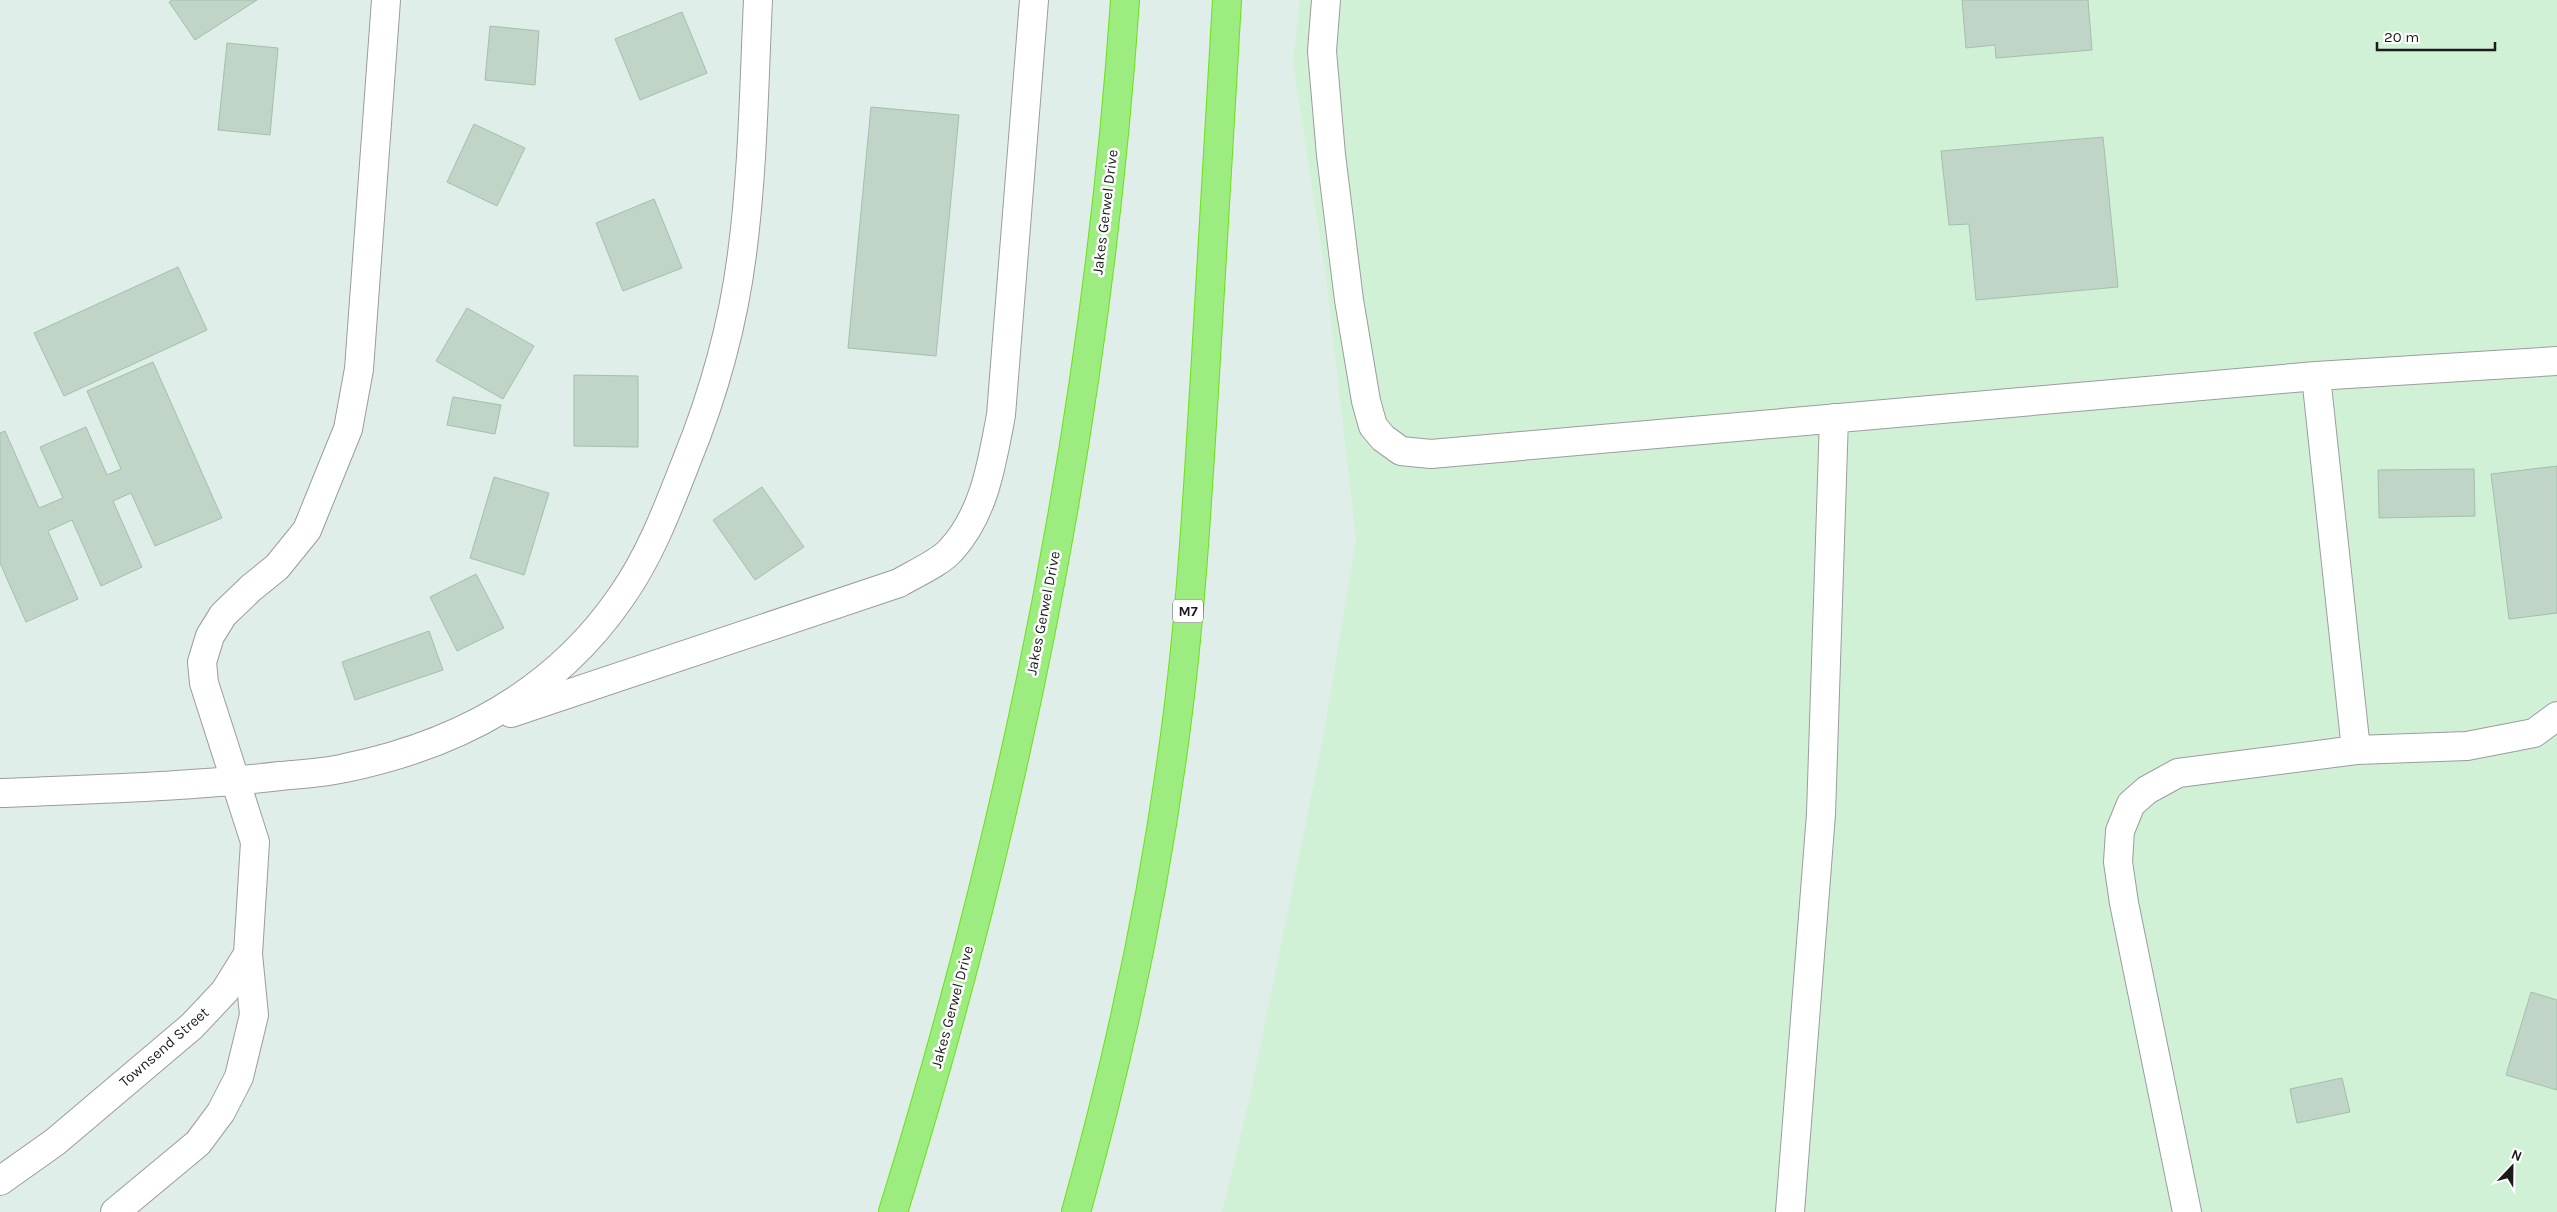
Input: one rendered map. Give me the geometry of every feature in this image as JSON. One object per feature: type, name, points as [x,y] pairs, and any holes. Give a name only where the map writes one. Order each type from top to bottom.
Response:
[{"type":"highway","name":"Jakes Gerwel Drive","points":[[893,1212],[936,1068],[981,898],[1013,761],[1045,605],[1076,432],[1098,274],[1125,0]]},
{"type":"highway","name":"M7","points":[[1076,1212],[1104,1106],[1131,989],[1154,870],[1178,709],[1197,508],[1227,0]]},
{"type":"street","name":"Townsend Street","points":[[0,1181],[55,1142],[192,1026],[225,991],[248,954],[255,842],[204,683],[202,662],[210,636],[223,615],[277,567],[307,530],[348,429],[359,369],[386,0]]},
{"type":"street","points":[[475,726],[503,711],[569,660],[622,597],[660,529],[696,437],[728,334],[742,255],[751,159],[758,0]]},
{"type":"street","points":[[0,794],[235,782],[344,769],[417,748],[475,726],[899,583],[951,552],[972,520],[988,482],[1001,414],[1034,0]]},
{"type":"street","points":[[1326,0],[1322,50],[1349,300],[1366,402],[1373,426],[1383,438],[1401,451],[1431,454],[2316,376],[2557,361]]},
{"type":"street","points":[[2316,376],[2356,750]]},
{"type":"street","points":[[1790,1212],[1821,814],[1834,418]]},
{"type":"street","points":[[2187,1212],[2124,903],[2118,862],[2120,831],[2131,804],[2147,790],[2178,772],[2356,750],[2467,746],[2534,733],[2557,716]]},
{"type":"street","points":[[115,1212],[198,1143],[221,1112],[239,1077],[254,1016],[248,954]]},
{"type":"shaded area","points":[[1300,0],[2557,0],[2557,1212],[1222,1212],[1249,1102],[1323,738],[1356,539],[1326,276],[1293,63]]},
{"type":"building","points":[[172,0],[257,0],[195,40],[169,2]]},
{"type":"building","points":[[1962,0],[2088,0],[2092,50],[1996,58],[1995,45],[1966,48]]},
{"type":"building","points":[[682,12],[707,73],[640,100],[615,39]]},
{"type":"building","points":[[490,26],[539,31],[535,85],[485,80]]},
{"type":"building","points":[[227,43],[278,48],[270,135],[218,130]]},
{"type":"building","points":[[871,107],[959,115],[936,356],[848,348]]},
{"type":"building","points":[[474,124],[525,148],[497,206],[447,182]]},
{"type":"building","points":[[2103,137],[2118,287],[1976,300],[1969,224],[1949,225],[1941,151]]},
{"type":"building","points":[[654,199],[682,268],[623,291],[596,223]]},
{"type":"building","points":[[178,267],[207,330],[64,396],[34,333]]},
{"type":"building","points":[[467,308],[534,346],[503,399],[436,361]]},
{"type":"building","points":[[153,362],[222,518],[155,546],[131,493],[113,501],[142,567],[101,586],[72,520],[48,531],[78,599],[26,622],[0,563],[0,433],[5,431],[39,508],[63,498],[40,447],[86,427],[107,475],[121,469],[87,391]]},
{"type":"building","points":[[574,375],[638,376],[638,447],[574,446]]},
{"type":"building","points":[[453,397],[501,405],[495,434],[447,425]]},
{"type":"building","points":[[2557,466],[2557,613],[2509,619],[2491,474]]},
{"type":"building","points":[[2474,469],[2475,516],[2379,518],[2378,470]]},
{"type":"building","points":[[494,477],[549,493],[524,575],[470,558]]},
{"type":"building","points":[[762,487],[804,547],[755,580],[713,520]]},
{"type":"building","points":[[476,574],[504,628],[457,651],[430,597]]},
{"type":"building","points":[[429,631],[443,670],[355,700],[342,662]]},
{"type":"building","points":[[2531,992],[2557,1000],[2557,1090],[2506,1075]]},
{"type":"building","points":[[2342,1078],[2350,1112],[2297,1123],[2290,1089]]}]
